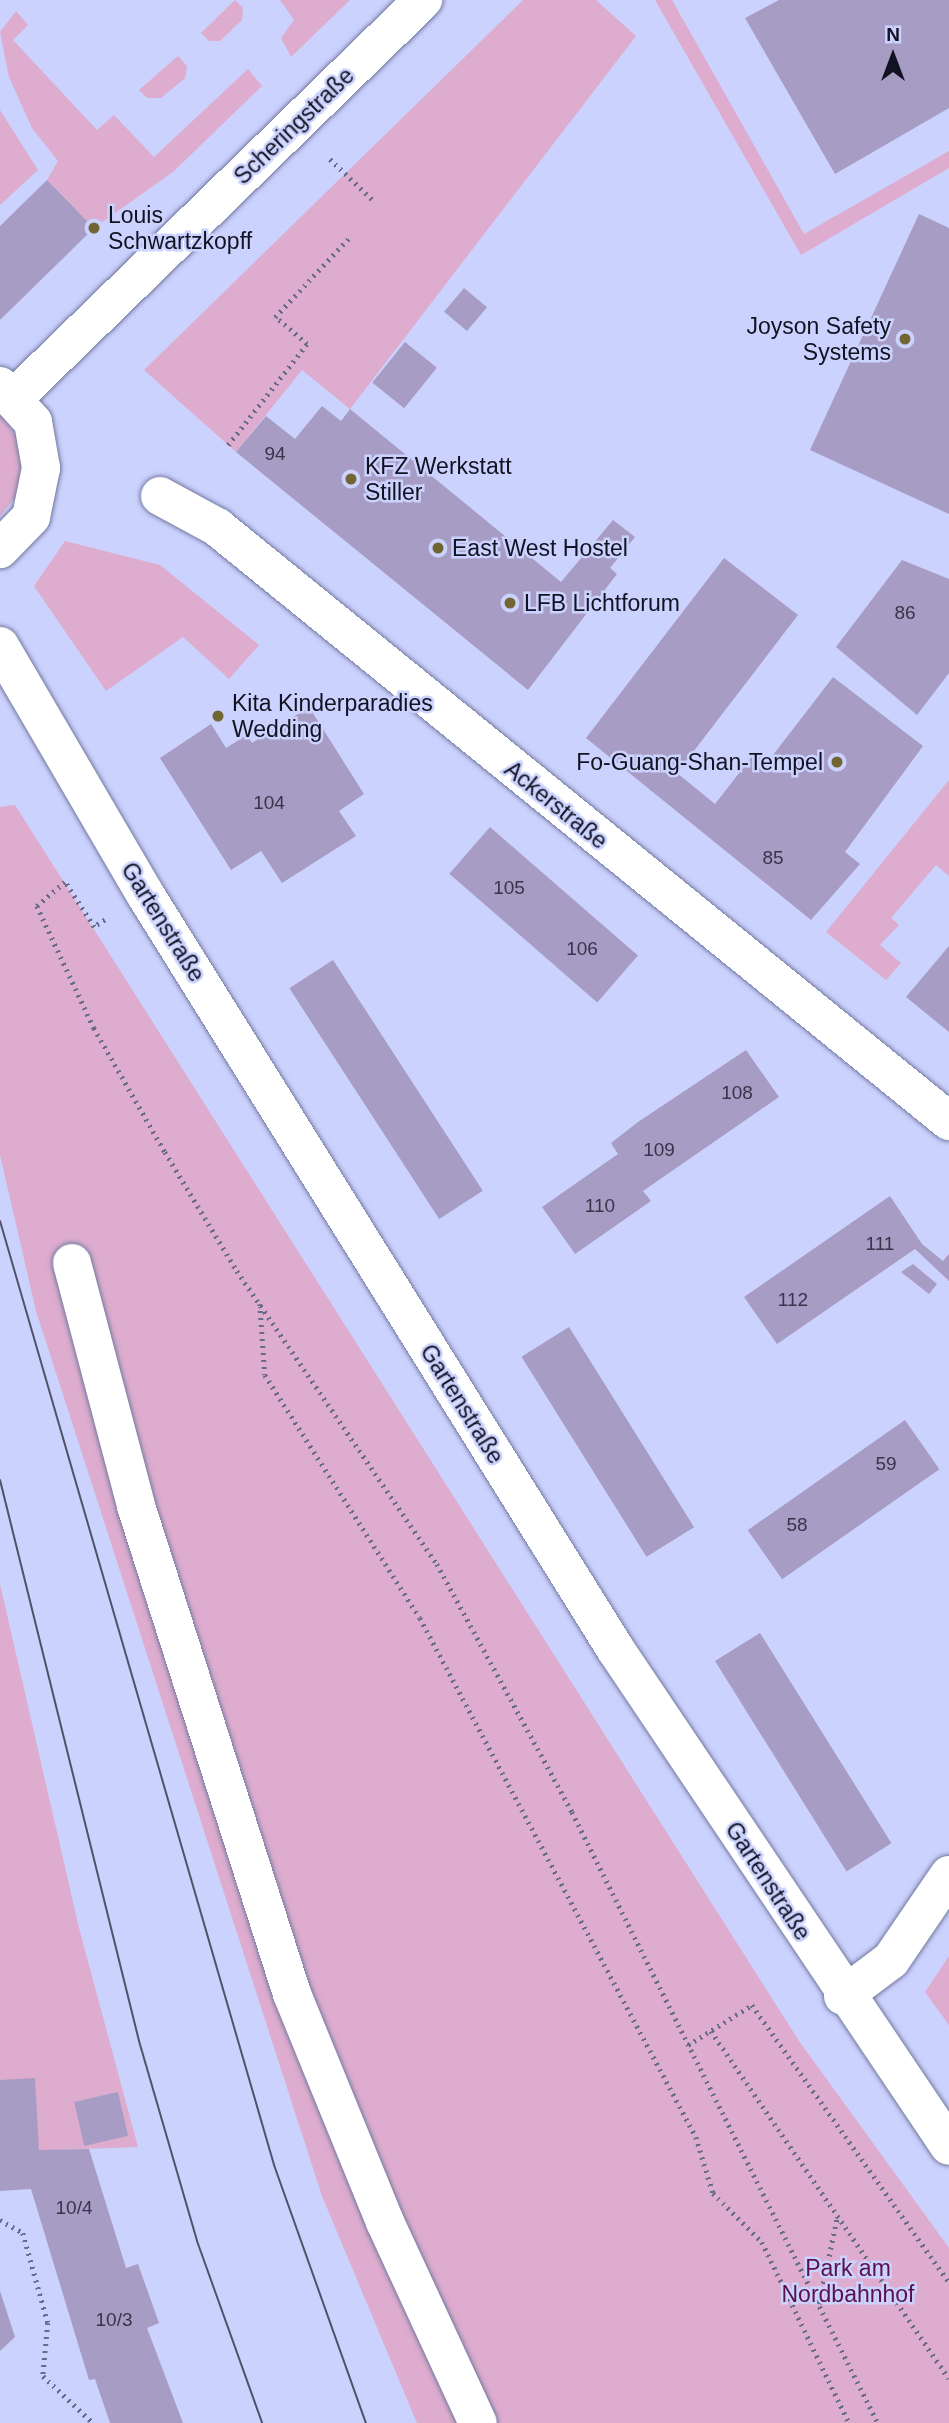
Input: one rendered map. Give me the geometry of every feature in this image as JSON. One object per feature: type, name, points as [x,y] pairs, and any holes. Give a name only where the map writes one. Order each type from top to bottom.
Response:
[{"type":"street","name":"Scheringstraße","points":[[7,392],[423,0]]},
{"type":"street","points":[[0,549],[31,517],[41,468],[33,422],[7,392]]},
{"type":"street","name":"Ackerstraße","points":[[160,495],[217,527],[949,1121]]},
{"type":"street","name":"Gartenstraße","points":[[0,646],[274,1103],[616,1650],[843,1996],[949,2146]]},
{"type":"street","points":[[72,1263],[136,1506],[292,1994],[385,2222],[478,2423]]},
{"type":"street","points":[[843,1996],[891,1960],[949,1875]]},
{"type":"path","points":[[330,159],[374,201]]},
{"type":"path","points":[[228,445],[307,344],[275,317],[349,238]]},
{"type":"path","points":[[105,920],[94,927],[65,882],[37,906],[94,1028],[260,1302],[437,1564],[572,1812],[878,2423]]},
{"type":"path","points":[[260,1302],[265,1375],[420,1618],[696,2137],[713,2193],[762,2242],[849,2423]]},
{"type":"path","points":[[688,2045],[752,2005],[949,2282]]},
{"type":"path","points":[[711,2031],[949,2378]]},
{"type":"path","points":[[819,2305],[838,2215]]},
{"type":"path","points":[[0,2220],[23,2233],[48,2323],[43,2376],[93,2423]]},
{"type":"green space","points":[[235,0],[243,8],[242,20],[220,41],[209,41],[201,33]]},
{"type":"green space","points":[[280,0],[350,0],[291,57],[281,38],[294,20]]},
{"type":"green space","points":[[523,0],[596,0],[636,36],[350,409],[302,370],[236,452],[144,370]]},
{"type":"green space","points":[[655,0],[672,0],[804,234],[949,151],[949,168],[801,255]]},
{"type":"green space","points":[[16,11],[28,25],[13,40],[97,130],[114,115],[154,157],[248,69],[262,86],[173,172],[94,228],[47,180],[58,161],[32,128],[9,77],[0,32]]},
{"type":"green space","points":[[178,56],[187,66],[185,78],[161,98],[147,98],[139,90]]},
{"type":"green space","points":[[0,110],[38,170],[0,205]]},
{"type":"green space","points":[[0,414],[16,436],[23,463],[18,494],[0,516]]},
{"type":"green space","points":[[65,541],[160,565],[259,645],[229,679],[183,637],[106,691],[34,586]]},
{"type":"green space","points":[[949,780],[949,876],[936,865],[891,918],[899,925],[880,945],[901,963],[886,980],[826,932]]},
{"type":"green space","name":"Park am Nordbahnhof","points":[[15,805],[799,2041],[949,2248],[949,2423],[417,2423],[322,2196],[36,1311],[0,1155],[0,807]]},
{"type":"green space","points":[[0,1584],[79,1928],[138,2147],[0,2152]]},
{"type":"green space","points":[[949,1956],[949,2025],[925,1992]]},
{"type":"building","points":[[779,0],[949,0],[949,108],[835,174],[745,18]]},
{"type":"building","points":[[47,180],[94,228],[0,320],[0,226]]},
{"type":"building","name":"Joyson Safety Systems","points":[[919,214],[949,228],[949,514],[810,450]]},
{"type":"building","points":[[464,288],[487,307],[467,331],[444,312]]},
{"type":"building","points":[[405,342],[437,368],[404,408],[372,382]]},
{"type":"building","points":[[322,406],[341,421],[350,409],[561,582],[613,520],[635,537],[610,568],[617,574],[528,690],[236,452],[266,416],[295,439]]},
{"type":"building","points":[[724,558],[798,615],[677,773],[715,804],[757,750],[770,759],[833,677],[923,746],[845,852],[860,864],[811,920],[586,738]]},
{"type":"building","points":[[902,560],[949,579],[949,673],[917,715],[836,647]]},
{"type":"building","points":[[309,707],[364,794],[339,811],[356,836],[282,883],[261,851],[231,870],[160,758],[211,724],[226,748],[247,735],[252,743]]},
{"type":"building","points":[[490,827],[638,956],[597,1002],[449,874]]},
{"type":"building","points":[[949,946],[949,1032],[906,997]]},
{"type":"building","points":[[333,960],[483,1191],[439,1219],[289,988]]},
{"type":"building","points":[[746,1050],[779,1097],[643,1191],[651,1201],[575,1254],[542,1207],[618,1154],[611,1143],[638,1122]]},
{"type":"building","points":[[890,1196],[922,1244],[943,1261],[949,1254],[949,1281],[915,1249],[777,1344],[744,1297]]},
{"type":"building","points":[[913,1264],[937,1284],[929,1294],[901,1272]]},
{"type":"building","points":[[569,1327],[694,1527],[647,1557],[522,1357]]},
{"type":"building","points":[[905,1420],[939,1469],[782,1579],[748,1530]]},
{"type":"building","points":[[760,1633],[891,1843],[846,1871],[715,1661]]},
{"type":"building","points":[[35,2078],[39,2150],[89,2149],[126,2268],[138,2264],[159,2323],[147,2328],[183,2423],[110,2423],[95,2379],[89,2380],[31,2189],[0,2191],[0,2080]]},
{"type":"building","points":[[118,2092],[128,2136],[84,2146],[74,2102]]},
{"type":"building","points":[[0,2291],[15,2337],[0,2351]]},
{"type":"tram line","points":[[0,1221],[274,2165],[366,2423]]},
{"type":"tram line","points":[[0,1480],[139,2041],[197,2241],[262,2423]]},
{"type":"place","name":"Louis Schwartzkopff","points":[[94,228]]},
{"type":"place","name":"Joyson Safety Systems","points":[[905,339]]},
{"type":"place","name":"KFZ Werkstatt Stiller","points":[[351,479]]},
{"type":"place","name":"East West Hostel","points":[[438,548]]},
{"type":"place","name":"LFB Lichtforum","points":[[510,603]]},
{"type":"place","name":"Kita Kinderparadies Wedding","points":[[218,716]]},
{"type":"place","name":"Fo-Guang-Shan-Tempel","points":[[837,762]]}]
